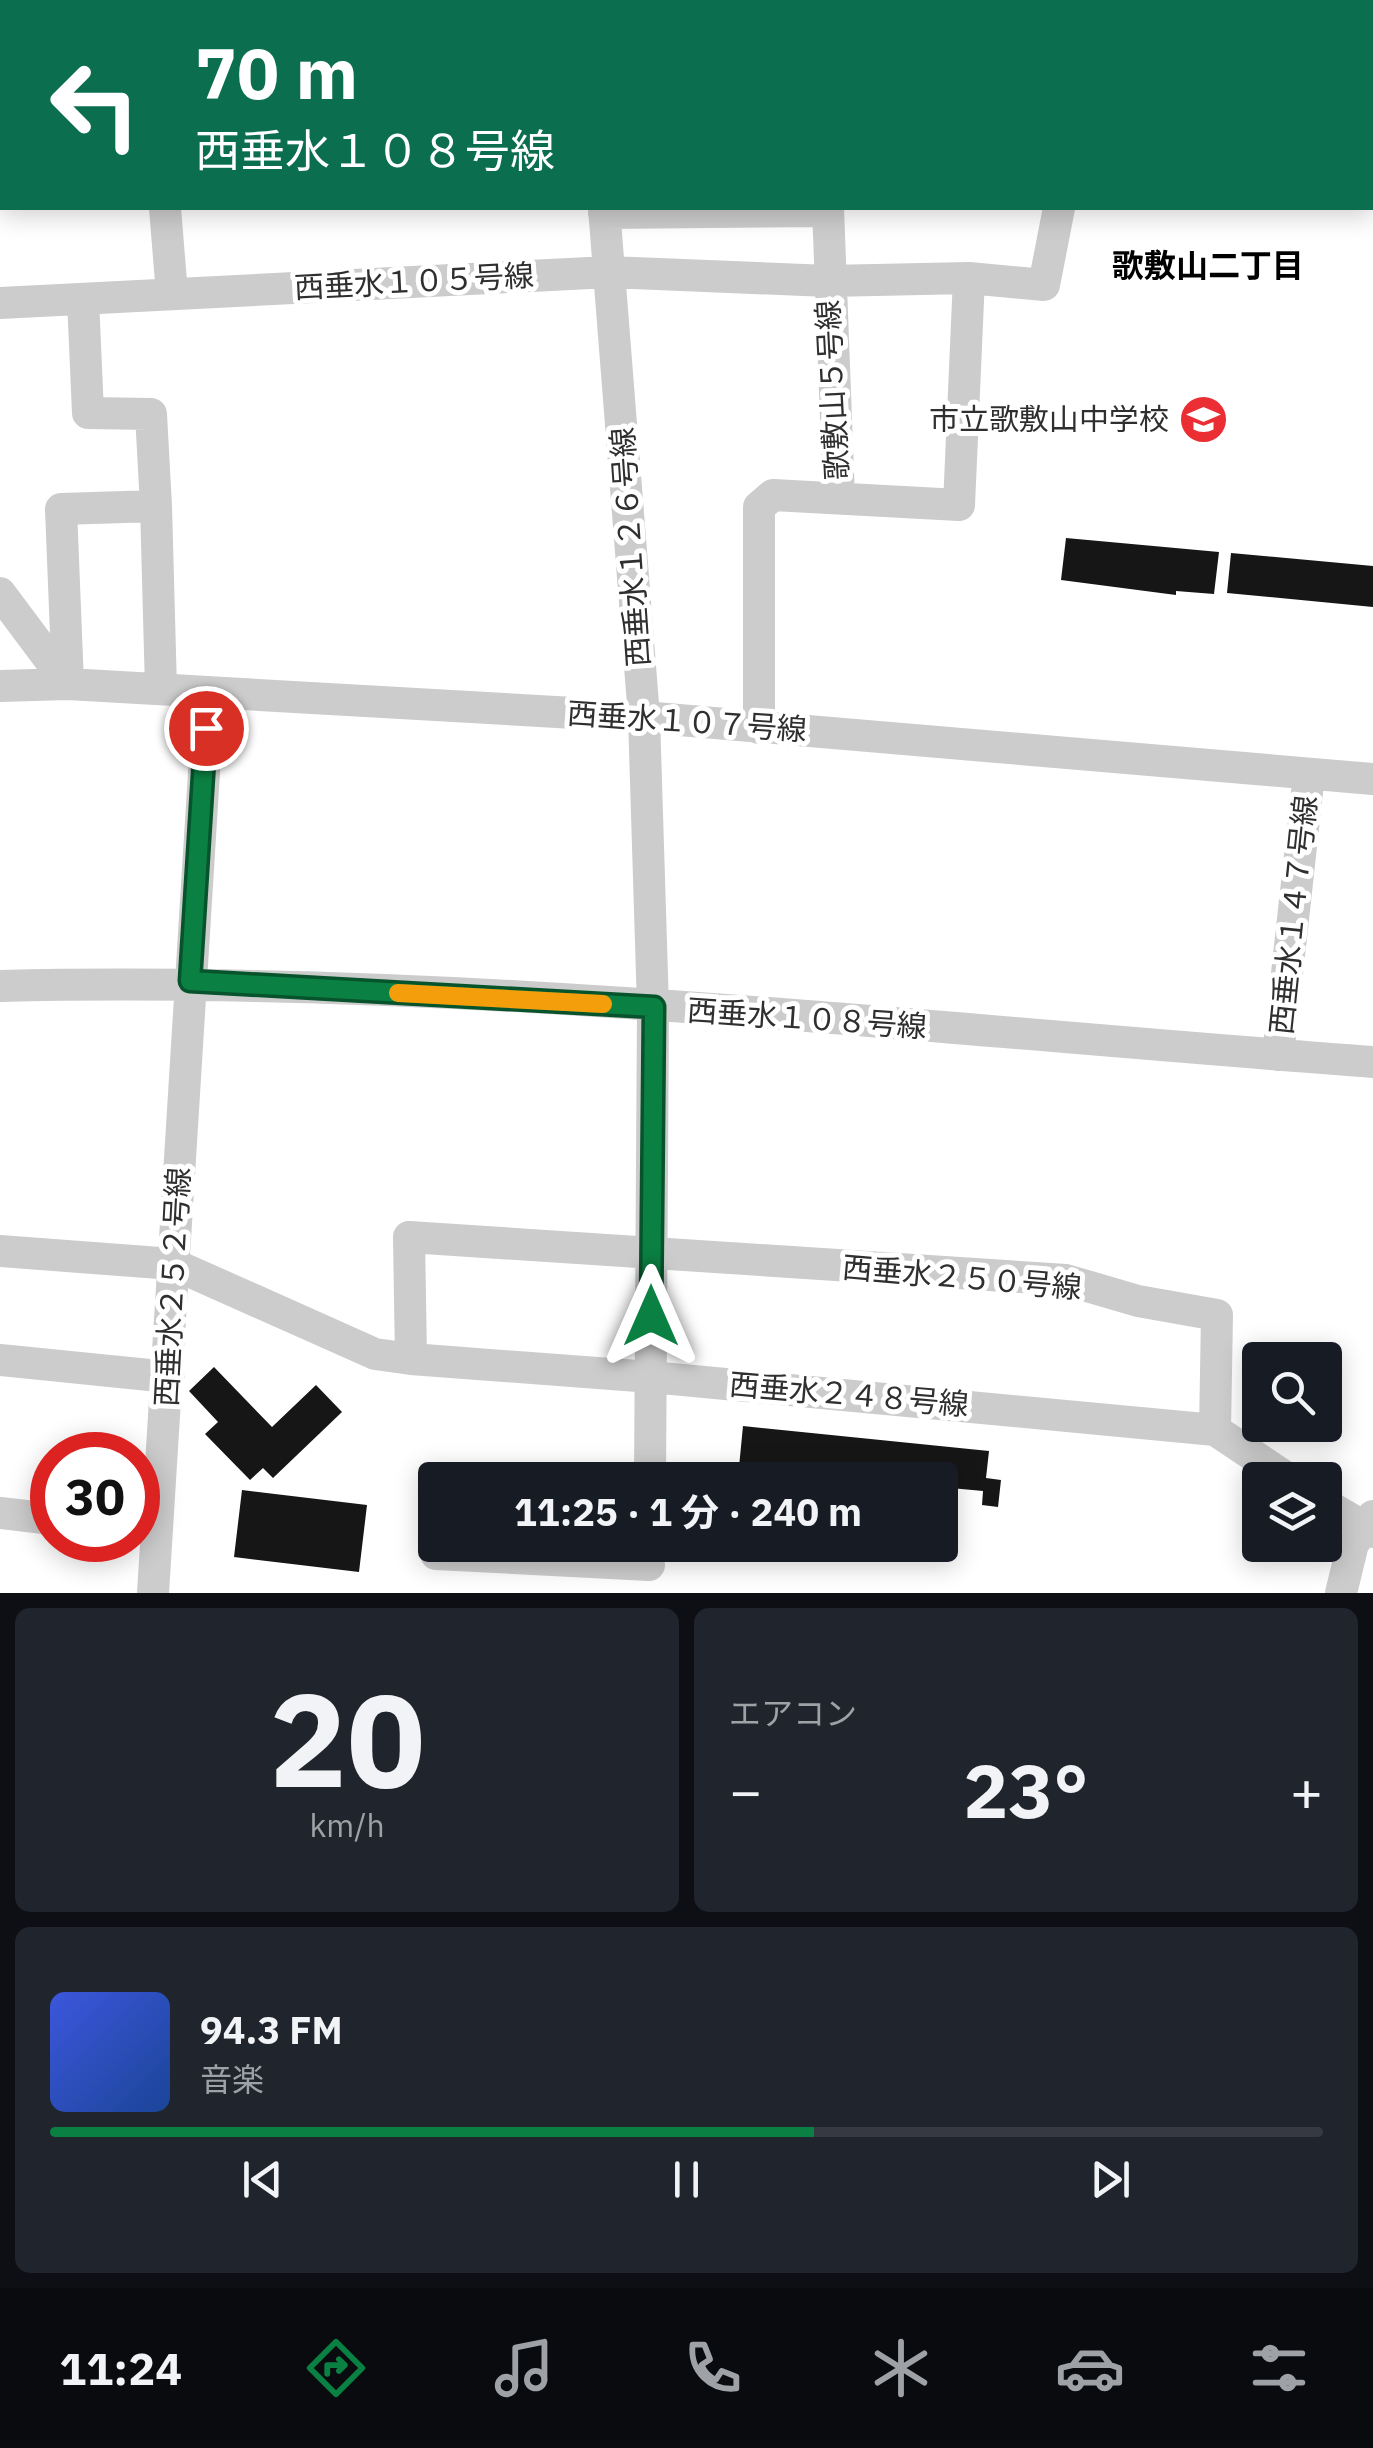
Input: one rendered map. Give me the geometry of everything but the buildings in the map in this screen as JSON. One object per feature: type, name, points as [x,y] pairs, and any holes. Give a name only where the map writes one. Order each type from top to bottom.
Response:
[{"type":"street","points":[[164,210],[172,294]]},
{"type":"street","name":"西垂水１２６号線","points":[[604,210],[644,718],[654,1007],[650,1462]]},
{"type":"street","name":"歌敷山５号線","points":[[828,210],[839,498]]},
{"type":"street","name":"西垂水１０５号線","points":[[0,303],[609,272],[828,282],[969,278],[1044,285],[1060,210]]},
{"type":"street","points":[[759,728],[759,507],[773,495],[959,504],[969,278]]},
{"type":"street","points":[[84,298],[88,413],[152,414],[161,689]]},
{"type":"street","points":[[68,684],[61,509],[156,506]]},
{"type":"street","points":[[0,593],[68,684]]},
{"type":"street","name":"西垂水１０７号線","points":[[0,686],[68,684],[644,718],[1373,780]]},
{"type":"street","name":"西垂水２５２号線","points":[[160,1446],[170,1377],[172,1264],[209,692]]},
{"type":"street","name":"西垂水１４７号線","points":[[1278,1055],[1309,774]]},
{"type":"street","name":"西垂水１０８号線","points":[[0,986],[190,981],[654,1007],[1373,1062]]},
{"type":"street","points":[[411,1359],[409,1236],[651,1255]]},
{"type":"street","name":"西垂水２４８号線","points":[[0,1251],[172,1264],[375,1354],[652,1376],[1215,1430],[1263,1462]]},
{"type":"street","name":"西垂水２５０号線","points":[[651,1255],[1066,1280],[1138,1302],[1217,1316],[1215,1430]]},
{"type":"street","points":[[0,1360],[170,1377]]},
{"type":"street","points":[[1341,1593],[1352,1544],[1369,1525],[1342,1512]]},
{"type":"street","points":[[0,1514],[30,1517]]},
{"type":"street","name":"西垂水２５２号線","points":[[151,1562],[153,1593]]},
{"type":"street","points":[[558,1562],[649,1568]]},
{"type":"slow traffic","points":[[398,993],[603,1004]]},
{"type":"place","name":"市立歌敷山中学校","points":[[1204,420]]},
{"type":"district","name":"歌敷山二丁目","points":[[1208,266]]},
{"type":"route","points":[[206,728],[190,981],[654,1007],[651,1316]]}]
